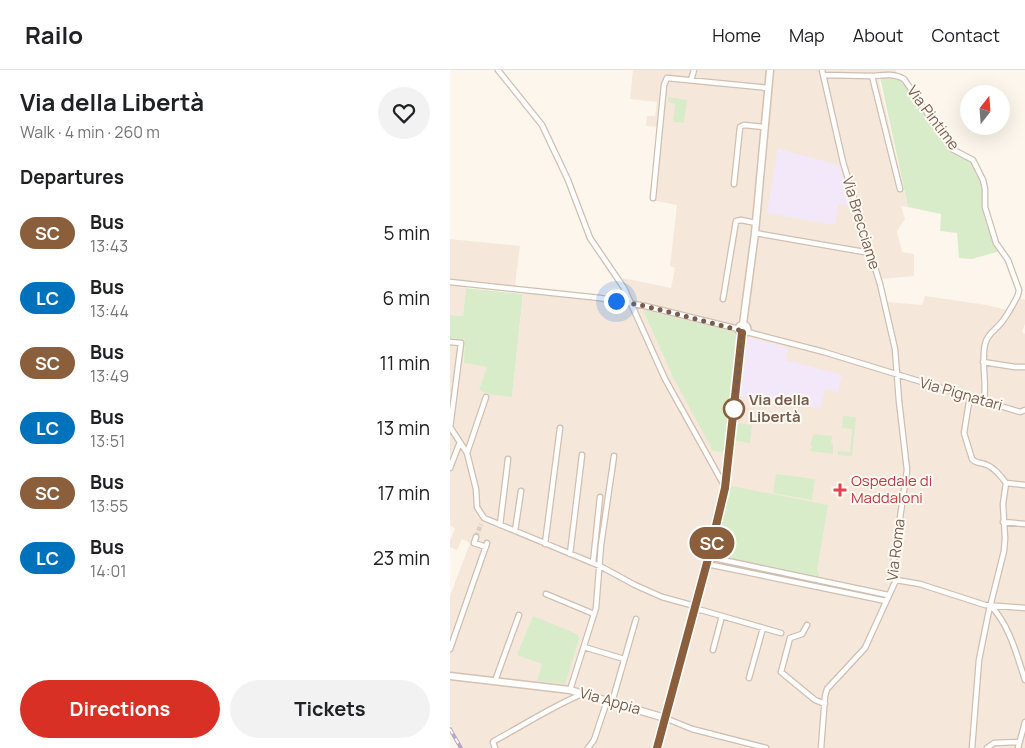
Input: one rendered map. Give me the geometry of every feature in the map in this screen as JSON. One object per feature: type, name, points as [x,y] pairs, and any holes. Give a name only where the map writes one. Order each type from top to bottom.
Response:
[{"type":"main road","points":[[657,748],[708,560],[725,488],[755,233],[770,70]]},
{"type":"main road","name":"Via Appia","points":[[450,676],[570,690],[665,718]]},
{"type":"street","points":[[498,70],[542,125],[568,180],[590,238],[624,288],[665,379],[725,488]]},
{"type":"street","points":[[691,80],[694,70]]},
{"type":"street","name":"Via Pintime","points":[[823,73],[872,76],[883,74],[898,76],[904,79],[952,149],[973,160],[983,180],[986,189],[985,207],[990,225],[996,243],[1008,260],[1019,290],[1003,321],[989,336],[985,345],[986,388],[984,400]]},
{"type":"street","name":"Via Brecciame","points":[[823,73],[843,162],[887,315],[895,349],[898,375]]},
{"type":"street","points":[[872,76],[900,189]]},
{"type":"street","points":[[653,198],[664,84],[668,78],[768,88]]},
{"type":"street","points":[[734,184],[740,127],[744,125],[764,127]]},
{"type":"street","points":[[723,299],[736,221],[756,223]]},
{"type":"street","points":[[755,233],[870,253]]},
{"type":"street","name":"Via Pignatari","points":[[450,282],[631,303],[824,352],[1023,413]]},
{"type":"street","points":[[450,342],[461,344],[450,428],[467,453],[476,488],[477,507],[484,517],[600,566],[662,597],[695,609],[781,633]]},
{"type":"street","points":[[984,362],[1025,367]]},
{"type":"street","name":"Via Roma","points":[[822,748],[827,689],[865,648],[896,580],[894,559],[907,470],[898,375]]},
{"type":"street","points":[[970,396],[964,433],[972,459],[974,462],[991,468],[1006,483],[1025,485]]},
{"type":"street","points":[[467,453],[486,397]]},
{"type":"street","points":[[545,544],[560,428]]},
{"type":"street","points":[[450,468],[460,442]]},
{"type":"street","points":[[570,554],[582,455]]},
{"type":"street","points":[[570,690],[594,614],[614,456]]},
{"type":"street","points":[[500,525],[508,460]]},
{"type":"street","points":[[972,748],[979,660],[990,605],[1004,551],[1003,522],[1006,483]]},
{"type":"street","points":[[515,531],[521,491]]},
{"type":"street","points":[[593,563],[600,498]]},
{"type":"street","points":[[481,524],[484,517]]},
{"type":"street","points":[[1003,522],[1025,524]]},
{"type":"street","points":[[450,649],[486,545],[474,543],[476,537]]},
{"type":"street","points":[[708,560],[888,595]]},
{"type":"street","points":[[708,560],[886,601]]},
{"type":"street","points":[[896,580],[920,584],[985,605],[1025,608]]},
{"type":"street","points":[[546,594],[594,614]]},
{"type":"street","points":[[990,605],[998,612],[1025,680]]},
{"type":"street","points":[[495,681],[519,615]]},
{"type":"street","points":[[713,650],[722,616]]},
{"type":"street","points":[[588,748],[594,740],[609,701],[636,619]]},
{"type":"street","points":[[808,625],[802,634],[790,638],[781,672],[814,700],[825,704]]},
{"type":"street","points":[[749,678],[763,628]]},
{"type":"street","points":[[584,647],[624,659]]},
{"type":"street","points":[[495,748],[494,741],[562,702],[583,693]]},
{"type":"street","name":"Via Appia","points":[[665,718],[692,729],[766,748]]},
{"type":"street","points":[[1018,748],[1025,722]]},
{"type":"street","points":[[987,748],[994,743],[1019,742]]},
{"type":"shaded area","points":[[633,70],[896,70],[897,79],[880,77],[879,81],[908,207],[901,206],[905,219],[897,231],[902,252],[914,254],[914,276],[882,279],[887,302],[922,305],[925,296],[987,305],[1007,310],[1016,296],[1025,300],[1025,324],[1022,332],[1025,334],[1025,748],[464,748],[450,725],[450,596],[470,543],[462,539],[457,550],[450,547],[450,541],[455,528],[450,525],[450,338],[465,340],[512,397],[524,287],[618,297],[623,278],[671,288],[675,268],[670,266],[677,205],[651,200],[659,127],[646,126],[647,116],[655,116],[657,102],[630,99]]},
{"type":"shaded area","points":[[778,149],[839,165],[853,207],[839,204],[835,225],[767,213]]},
{"type":"shaded area","points":[[450,239],[520,246],[515,286],[467,281],[463,316],[450,315]]},
{"type":"shaded area","points":[[748,337],[788,348],[785,360],[842,375],[838,392],[825,389],[821,408],[741,397]]},
{"type":"green space","points":[[880,77],[897,79],[905,83],[951,151],[970,161],[983,186],[985,219],[994,244],[1000,251],[972,259],[959,258],[957,233],[940,231],[941,214],[908,207]]},
{"type":"green space","points":[[668,97],[687,100],[684,123],[673,122],[675,104],[668,102]]},
{"type":"green space","points":[[466,288],[523,294],[512,397],[488,394],[479,390],[487,367],[464,363],[465,340],[450,338],[450,315],[463,316]]},
{"type":"green space","points":[[643,310],[739,333],[725,452],[713,451],[674,379]]},
{"type":"green space","points":[[843,416],[856,417],[852,456],[838,455],[838,451],[850,452],[852,429],[842,428]]},
{"type":"green space","points":[[738,423],[752,425],[750,443],[735,441]]},
{"type":"green space","points":[[814,434],[832,436],[833,454],[810,451],[812,446],[810,444]]},
{"type":"green space","points":[[776,474],[815,479],[812,500],[773,493]]},
{"type":"green space","points":[[731,486],[828,505],[817,571],[819,574],[818,578],[723,559],[715,547]]},
{"type":"green space","points":[[533,616],[577,634],[579,639],[565,684],[537,681],[542,664],[517,655]]},
{"type":"tunnel","points":[[476,537],[481,524]]},
{"type":"railway","points":[[450,729],[461,748]]},
{"type":"bus line","name":"SC","points":[[657,748],[708,559],[725,488],[742,333]]},
{"type":"place","name":"Via della Libertà","points":[[734,409]]},
{"type":"place","name":"Ospedale di Maddaloni","points":[[840,490]]},
{"type":"route","points":[[616,301],[645,306],[739,330],[742,333],[734,409]]}]
